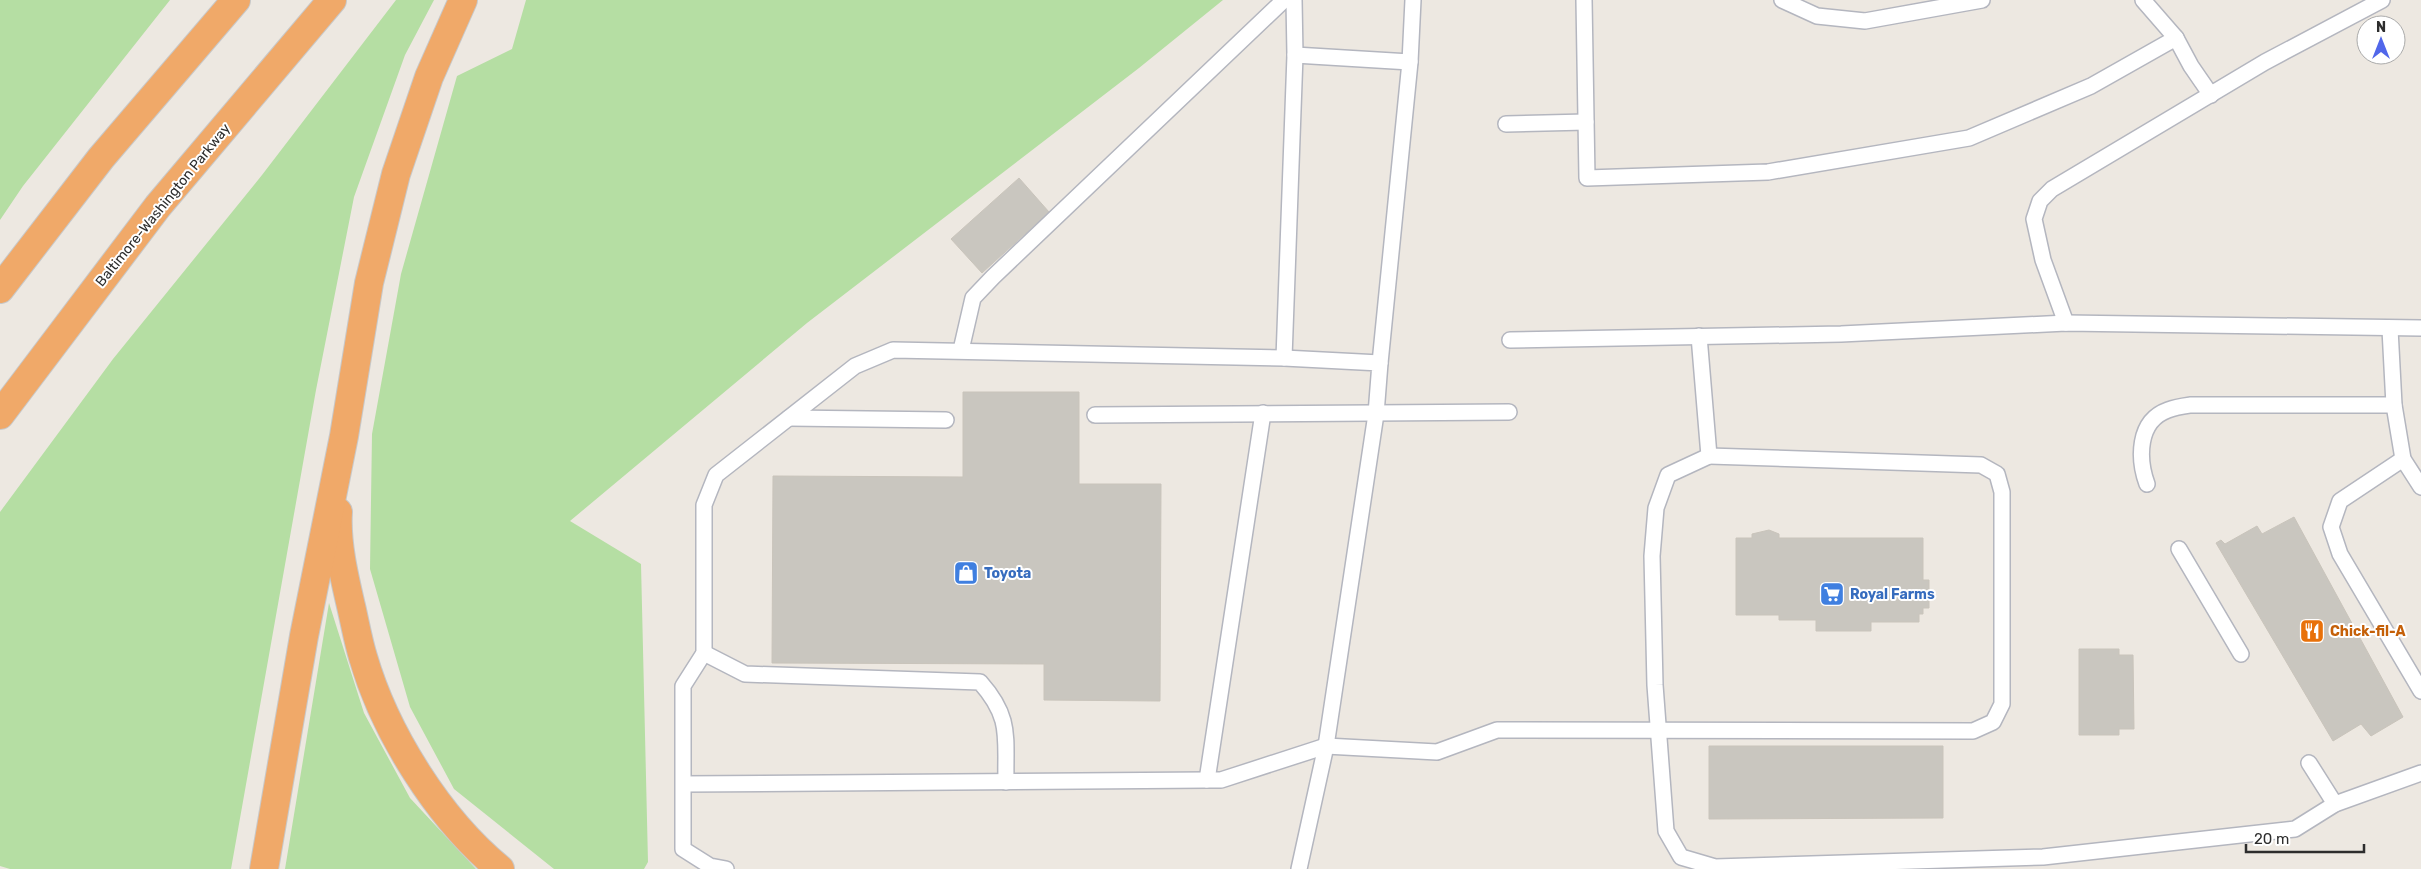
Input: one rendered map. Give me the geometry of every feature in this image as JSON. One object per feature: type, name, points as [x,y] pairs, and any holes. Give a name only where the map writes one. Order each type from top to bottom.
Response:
[{"type":"highway","points":[[0,289],[101,158],[236,0]]},
{"type":"highway","name":"Baltimore-Washington Parkway","points":[[0,415],[158,206],[332,0]]},
{"type":"highway","points":[[264,869],[304,636],[344,436],[369,283],[396,174],[429,77],[463,0]]},
{"type":"highway","points":[[344,436],[338,520],[345,584],[363,659],[388,720],[411,763],[444,812],[486,858],[500,869]]},
{"type":"lane","points":[[962,350],[973,298],[1284,0]]},
{"type":"lane","points":[[1284,358],[1295,55],[1294,0]]},
{"type":"lane","points":[[1299,869],[1326,746],[1376,414],[1410,62],[1413,0]]},
{"type":"lane","points":[[1584,0],[1587,178],[1768,172],[1969,138],[2091,86],[2176,38]]},
{"type":"lane","points":[[1782,0],[1817,16],[1865,21],[1982,0]]},
{"type":"lane","points":[[2143,0],[2176,38],[2211,95]]},
{"type":"lane","points":[[2066,323],[2043,260],[2034,219],[2040,201],[2052,189],[2265,62],[2382,0]]},
{"type":"lane","points":[[1295,55],[1410,62]]},
{"type":"lane","points":[[1506,124],[1586,122]]},
{"type":"lane","points":[[1510,340],[1841,334],[2066,323],[2421,328]]},
{"type":"lane","points":[[2390,329],[2394,405],[2404,459],[2421,487]]},
{"type":"lane","points":[[1699,336],[1709,456]]},
{"type":"lane","points":[[726,869],[710,866],[683,849],[683,686],[704,653],[704,505],[716,475],[855,366],[893,350],[1284,358],[1380,363]]},
{"type":"lane","points":[[2147,484],[2141,468],[2140,452],[2142,439],[2156,417],[2167,410],[2192,405],[2394,405]]},
{"type":"lane","points":[[1095,414],[1509,412]]},
{"type":"lane","points":[[1208,780],[1263,413]]},
{"type":"lane","points":[[789,418],[946,420]]},
{"type":"lane","points":[[684,784],[1221,780],[1326,746],[1437,752],[1497,730],[1658,732],[1974,732],[1993,722],[2002,704],[2002,492],[1997,474],[1980,465],[1709,456],[1668,475],[1656,508],[1652,556],[1655,685],[1658,732],[1666,831],[1681,857],[1715,867],[2043,857],[2295,829],[2335,804],[2421,773]]},
{"type":"lane","points":[[2404,459],[2340,501],[2331,527],[2340,554],[2421,691]]},
{"type":"lane","points":[[2179,549],[2241,654]]},
{"type":"lane","points":[[704,653],[745,674],[980,682],[995,699],[1005,722],[1006,782]]},
{"type":"lane","points":[[2309,763],[2335,804]]},
{"type":"green space","points":[[0,0],[170,0],[23,186],[0,220]]},
{"type":"green space","points":[[396,0],[434,0],[405,55],[354,197],[316,390],[231,869],[10,869],[0,866],[0,512],[113,359],[262,175]]},
{"type":"green space","points":[[526,0],[1223,0],[1139,68],[807,323],[570,521],[641,564],[648,862],[644,869],[554,869],[454,789],[410,707],[370,569],[372,434],[401,274],[457,76],[512,49]]},
{"type":"green space","points":[[329,603],[364,713],[410,798],[476,869],[285,869]]},
{"type":"building","points":[[1019,178],[1049,212],[982,273],[951,239]]},
{"type":"building","name":"Toyota","points":[[963,392],[1079,392],[1079,484],[1161,484],[1160,701],[1044,700],[1044,664],[772,663],[773,476],[963,477]]},
{"type":"building","name":"Chick-fil-A","points":[[2294,517],[2403,717],[2371,736],[2361,724],[2333,741],[2216,543],[2221,540],[2225,544],[2257,526],[2262,534]]},
{"type":"building","name":"Royal Farms","points":[[1769,530],[1779,534],[1779,538],[1923,538],[1923,580],[1929,580],[1929,608],[1923,608],[1923,614],[1919,614],[1919,622],[1871,622],[1871,631],[1816,631],[1816,620],[1779,620],[1779,615],[1736,615],[1736,538],[1752,538],[1752,534]]},
{"type":"building","points":[[2079,649],[2119,649],[2119,655],[2133,655],[2134,729],[2119,729],[2119,735],[2079,735]]},
{"type":"building","points":[[1709,746],[1943,746],[1943,818],[1709,819]]},
{"type":"place","name":"Toyota","points":[[966,573]]},
{"type":"place","name":"Royal Farms","points":[[1832,594]]},
{"type":"place","name":"Chick-fil-A","points":[[2312,631]]}]
